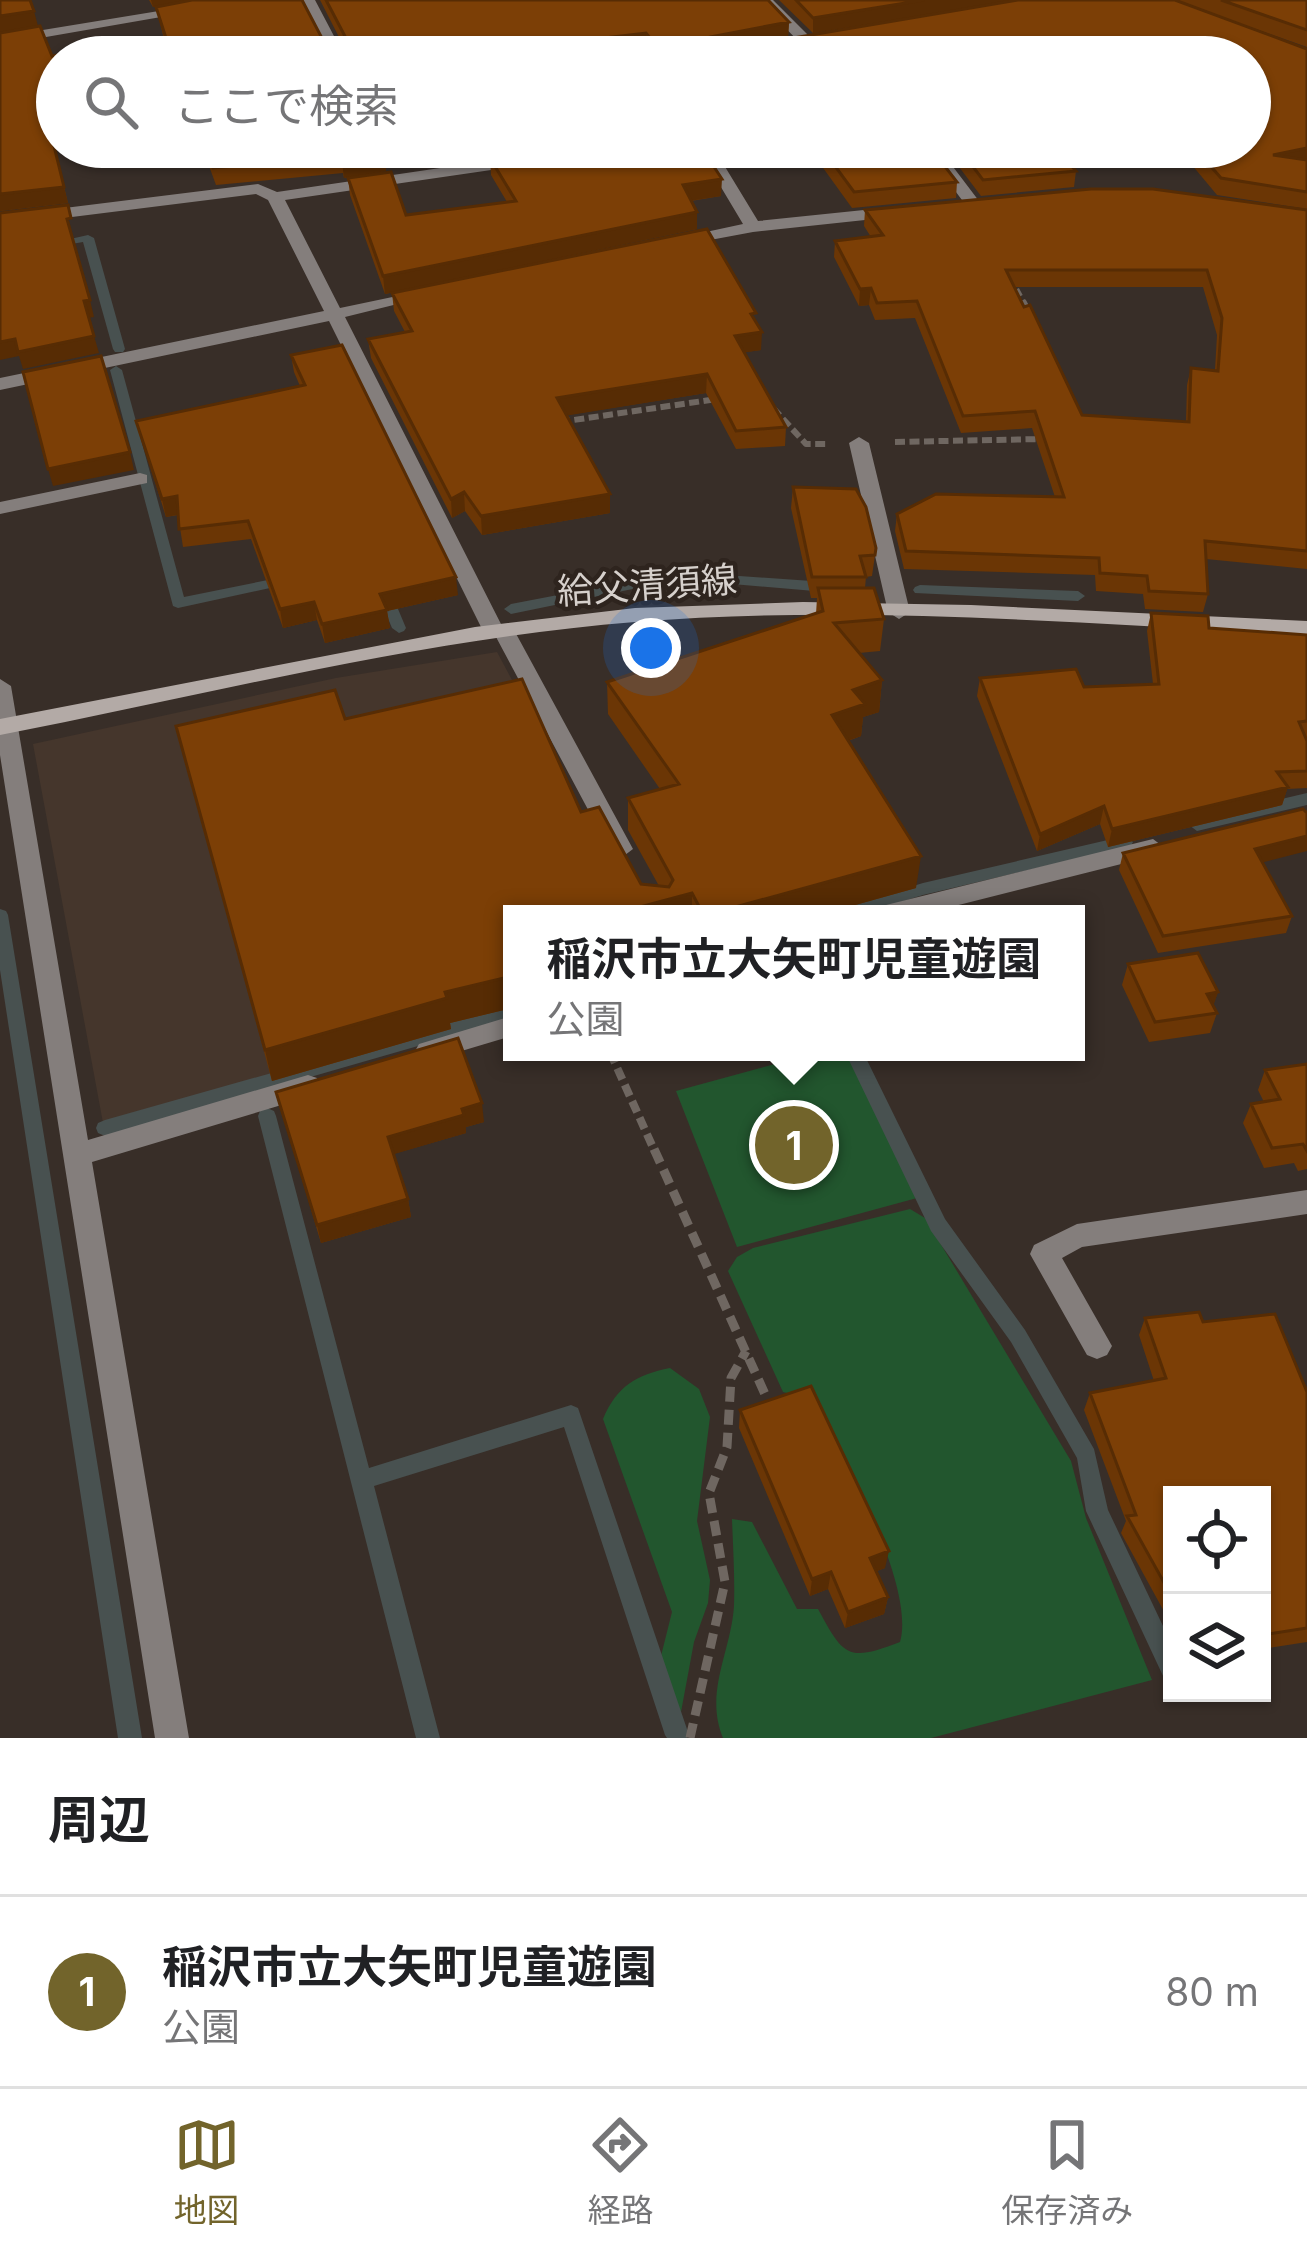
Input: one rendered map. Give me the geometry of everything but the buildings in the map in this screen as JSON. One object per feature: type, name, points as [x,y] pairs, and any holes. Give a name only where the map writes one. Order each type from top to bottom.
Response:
[{"type":"main road","name":"給父清須線","points":[[4,727],[498,631],[719,611],[899,612],[1307,628]]},
{"type":"street","points":[[0,41],[252,0]]},
{"type":"street","points":[[308,0],[327,36]]},
{"type":"street","points":[[765,0],[801,36]]},
{"type":"street","points":[[0,220],[259,189],[275,197],[471,168]]},
{"type":"street","points":[[718,168],[753,227]]},
{"type":"street","points":[[946,168],[974,205]]},
{"type":"street","points":[[275,197],[498,631],[635,874]]},
{"type":"street","points":[[951,207],[997,203]]},
{"type":"street","points":[[660,247],[753,227],[905,211]]},
{"type":"street","points":[[0,384],[451,290]]},
{"type":"street","points":[[859,443],[899,612]]},
{"type":"street","points":[[0,508],[140,479]]},
{"type":"street","points":[[0,686],[172,1738]]},
{"type":"street","points":[[922,905],[1174,842]]},
{"type":"street","points":[[397,1060],[503,1029]]},
{"type":"street","points":[[77,1155],[328,1080]]},
{"type":"street","points":[[1097,1346],[1044,1254],[1076,1236],[1307,1202]]},
{"type":"path","points":[[974,205],[1034,323]]},
{"type":"path","points":[[760,394],[806,445],[1056,439]]},
{"type":"path","points":[[556,423],[721,398]]},
{"type":"path","points":[[614,1061],[769,1403]]},
{"type":"path","points":[[690,1738],[725,1582],[709,1493],[727,1448],[731,1378],[746,1351]]},
{"type":"shaded area","points":[[497,652],[632,905],[503,905],[503,1012],[103,1123],[33,744],[336,678]]},
{"type":"green space","points":[[786,1061],[852,1061],[917,1198],[737,1247],[676,1091]]},
{"type":"green space","points":[[910,1209],[925,1218],[1071,1461],[1086,1518],[1152,1680],[931,1738],[723,1738],[716,1704],[734,1606],[732,1519],[752,1522],[797,1609],[818,1609],[834,1637],[849,1651],[869,1652],[900,1642],[902,1618],[874,1521],[817,1400],[783,1392],[728,1271],[737,1257],[753,1248]]},
{"type":"green space","points":[[670,1368],[699,1389],[710,1417],[697,1521],[710,1580],[708,1603],[694,1642],[681,1712],[658,1668],[672,1612],[603,1419],[629,1384]]},
{"type":"waterway","points":[[0,136],[36,130]]},
{"type":"waterway","points":[[54,244],[88,238],[119,349]]},
{"type":"waterway","points":[[116,370],[178,603],[288,580]]},
{"type":"waterway","points":[[511,609],[657,580],[697,577],[826,587]]},
{"type":"waterway","points":[[383,590],[399,628]]},
{"type":"waterway","points":[[920,590],[1078,596]]},
{"type":"waterway","points":[[1197,825],[1307,799]]},
{"type":"waterway","points":[[871,905],[1125,842]]},
{"type":"waterway","points":[[0,915],[130,1738]]},
{"type":"waterway","points":[[105,1128],[503,1015]]},
{"type":"waterway","points":[[858,1061],[938,1225],[1018,1336],[1087,1456],[1097,1511],[1163,1651]]},
{"type":"waterway","points":[[267,1116],[361,1480]]},
{"type":"waterway","points":[[361,1480],[571,1415],[677,1735]]},
{"type":"waterway","points":[[361,1480],[428,1738]]},
{"type":"place","name":"稲沢市立大矢町児童遊園","points":[[794,1145]]}]
